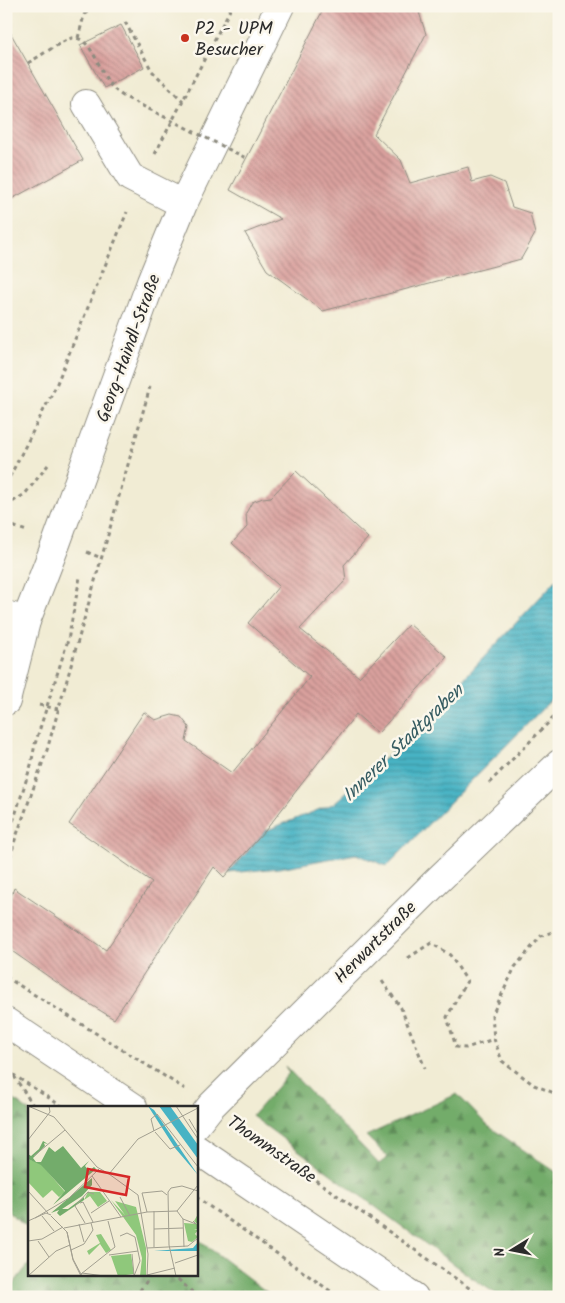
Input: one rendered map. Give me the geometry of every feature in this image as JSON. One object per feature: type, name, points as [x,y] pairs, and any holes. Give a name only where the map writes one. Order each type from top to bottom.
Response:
[{"type":"street","name":"Georg-Haindl-Straße","points":[[6,701],[16,618],[66,518],[151,282],[182,204],[280,6]]},
{"type":"street","points":[[86,104],[130,177],[182,204]]},
{"type":"street","name":"Herwartstraße","points":[[204,1116],[436,882],[559,764]]},
{"type":"street","points":[[6,1022],[132,1106]]},
{"type":"street","points":[[198,1150],[414,1297]]},
{"type":"path","points":[[85,7],[92,10],[93,6]]},
{"type":"path","points":[[6,484],[55,388],[140,182],[232,6]]},
{"type":"path","points":[[85,7],[82,12],[88,14],[87,17]]},
{"type":"path","points":[[78,38],[85,7]]},
{"type":"path","points":[[125,22],[152,71],[184,101]]},
{"type":"path","points":[[28,63],[70,38],[78,38],[87,44],[109,84],[123,96],[246,158]]},
{"type":"path","points":[[241,158],[245,149]]},
{"type":"path","points":[[6,873],[14,840],[47,750],[151,383]]},
{"type":"path","points":[[6,506],[25,494]]},
{"type":"path","points":[[83,560],[85,551],[101,558]]},
{"type":"path","points":[[6,844],[68,640],[82,569]]},
{"type":"path","points":[[559,930],[541,936],[515,966],[492,1015],[494,1039],[502,1061],[534,1085],[559,1094]]},
{"type":"path","points":[[450,955],[467,981],[447,1017],[456,1047],[466,1048],[494,1039]]},
{"type":"path","name":"Thommstraße","points":[[6,977],[190,1106]]},
{"type":"path","points":[[383,982],[401,1008],[425,1068]]},
{"type":"path","points":[[6,1070],[62,1106]]},
{"type":"path","points":[[12,1073],[33,1106]]},
{"type":"path","name":"Thommstraße","points":[[204,1116],[482,1297]]},
{"type":"path","points":[[198,1198],[339,1297]]},
{"type":"path","points":[[135,1297],[151,1276]]},
{"type":"path","points":[[174,1276],[198,1297]]},
{"type":"green space","points":[[285,1066],[379,1164],[388,1157],[366,1136],[457,1094],[488,1126],[559,1174],[559,1297],[501,1297],[472,1278],[252,1116],[289,1073]]},
{"type":"green space","points":[[6,1094],[28,1110],[28,1227],[6,1210]]},
{"type":"green space","points":[[198,1240],[273,1297],[6,1297],[6,1293],[28,1265],[28,1276],[198,1276]]},
{"type":"water","points":[[559,577],[559,692],[387,866],[356,854],[279,868],[229,873],[265,831],[333,804],[410,736]]},
{"type":"building","points":[[325,6],[417,6],[426,34],[374,134],[401,160],[410,183],[468,167],[472,182],[490,177],[504,183],[512,207],[530,213],[535,234],[521,259],[323,311],[267,270],[245,233],[281,219],[230,190]]},
{"type":"building","points":[[6,25],[83,160],[6,202]]},
{"type":"building","points":[[121,25],[144,67],[104,88],[80,45]]},
{"type":"building","points":[[296,471],[368,538],[344,565],[346,580],[300,629],[359,677],[409,624],[447,657],[378,733],[356,714],[265,831],[224,877],[214,867],[114,1019],[75,995],[6,947],[6,911],[14,888],[106,950],[152,882],[69,824],[144,712],[155,720],[172,715],[181,717],[189,727],[186,741],[232,773],[310,677],[248,623],[279,586],[232,543],[247,527],[246,513],[252,502],[271,497]]},
{"type":"place","name":"P2 - UPM Besucher","points":[[185,38]]},
{"type":"water label","name":"Innerer Stadtgraben","points":[[402,742]]}]
